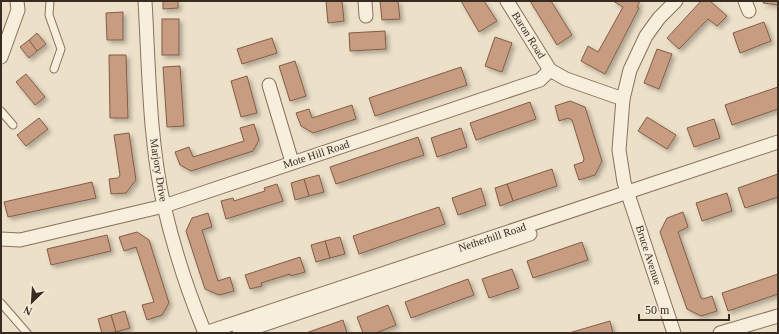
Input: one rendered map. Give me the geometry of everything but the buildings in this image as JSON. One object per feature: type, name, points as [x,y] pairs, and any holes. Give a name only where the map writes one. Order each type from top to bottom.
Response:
[{"type":"street","points":[[2,53],[18,10],[17,1]]},
{"type":"street","name":"Marjory Drive","points":[[145,1],[153,132],[164,206],[187,289],[205,333]]},
{"type":"street","points":[[365,1],[366,16]]},
{"type":"street","name":"Baron Road","points":[[507,1],[550,70]]},
{"type":"street","name":"Bruce Avenue","points":[[674,333],[629,197],[621,170],[619,150],[623,99],[630,70],[646,36],[659,18],[675,1]]},
{"type":"street","points":[[550,70],[566,79],[623,99]]},
{"type":"street","name":"Mote Hill Road","points":[[1,239],[20,240],[164,206],[540,80],[550,70]]},
{"type":"street","points":[[269,85],[292,162]]},
{"type":"street","name":"Netherhill Road","points":[[239,333],[266,328],[778,142]]},
{"type":"street","name":"Netherhill Road","points":[[205,333],[778,150]]},
{"type":"street","points":[[720,333],[778,316]]},
{"type":"lane","points":[[50,1],[49,15],[61,49],[54,69]]},
{"type":"lane","points":[[1,111],[13,125]]},
{"type":"lane","points":[[1,302],[27,333]]}]
